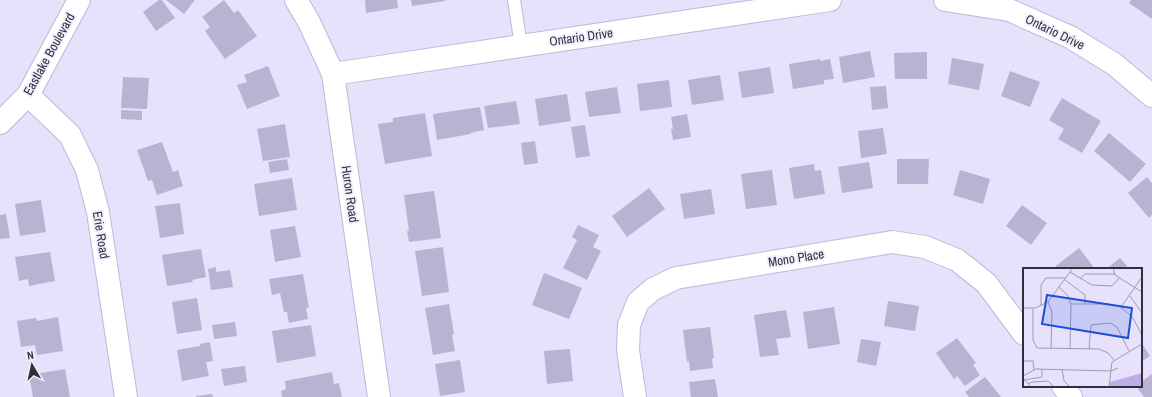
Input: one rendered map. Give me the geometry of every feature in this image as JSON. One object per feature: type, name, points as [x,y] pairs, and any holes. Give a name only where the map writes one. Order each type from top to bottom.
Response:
[{"type":"street","name":"Eastlake Boulevard","points":[[0,123],[28,95],[79,0]]},
{"type":"street","name":"Huron Road","points":[[296,0],[309,22],[333,74],[379,397]]},
{"type":"street","name":"Ontario Drive","points":[[333,74],[830,0]]},
{"type":"street","name":"Ontario Drive","points":[[945,0],[1012,5],[1070,37],[1114,64],[1152,96]]},
{"type":"street","name":"Erie Road","points":[[28,95],[70,135],[87,170],[98,212],[126,397]]},
{"type":"street","name":"Mono Place","points":[[635,397],[628,350],[629,325],[638,302],[653,288],[676,278],[892,242],[925,247],[957,260],[986,283],[1023,333]]},
{"type":"street","points":[[1064,387],[1071,397]]},
{"type":"lane","points":[[514,0],[521,46]]},
{"type":"building","points":[[159,0],[162,0],[175,18],[156,31],[143,12]]},
{"type":"building","points":[[166,0],[195,0],[184,14]]},
{"type":"building","points":[[224,0],[234,13],[238,10],[257,36],[225,59],[205,31],[210,27],[202,17]]},
{"type":"building","points":[[365,0],[397,0],[398,8],[366,13]]},
{"type":"building","points":[[411,0],[445,0],[445,1],[412,6]]},
{"type":"building","points":[[1131,0],[1152,0],[1152,19],[1129,3]]},
{"type":"building","points":[[870,51],[875,77],[843,83],[839,57]]},
{"type":"building","points":[[927,52],[927,79],[895,79],[894,53]]},
{"type":"building","points":[[952,58],[984,64],[979,90],[948,84]]},
{"type":"building","points":[[820,59],[821,61],[830,59],[834,79],[824,80],[824,84],[793,89],[789,64]]},
{"type":"building","points":[[268,66],[280,96],[247,109],[237,85],[247,82],[244,75]]},
{"type":"building","points":[[770,67],[774,93],[742,98],[738,72]]},
{"type":"building","points":[[1010,71],[1040,82],[1030,107],[1001,96]]},
{"type":"building","points":[[720,75],[724,100],[692,105],[688,80]]},
{"type":"building","points":[[123,77],[149,78],[147,109],[121,108]]},
{"type":"building","points":[[669,80],[672,107],[640,111],[637,84]]},
{"type":"building","points":[[886,86],[888,108],[872,110],[870,87]]},
{"type":"building","points":[[617,87],[621,113],[589,117],[585,92]]},
{"type":"building","points":[[567,94],[571,121],[539,126],[535,99]]},
{"type":"building","points":[[1062,98],[1101,121],[1082,153],[1058,139],[1064,129],[1049,120]]},
{"type":"building","points":[[516,101],[520,124],[488,128],[484,106]]},
{"type":"building","points":[[480,107],[484,130],[470,133],[471,134],[437,140],[433,114]]},
{"type":"building","points":[[121,110],[142,111],[142,120],[121,119]]},
{"type":"building","points":[[425,113],[432,156],[385,164],[378,124],[393,122],[393,118]]},
{"type":"building","points":[[687,114],[691,137],[673,140],[671,117]]},
{"type":"building","points":[[285,124],[290,157],[263,161],[257,129]]},
{"type":"building","points":[[585,125],[590,156],[576,158],[571,127]]},
{"type":"building","points":[[883,128],[887,154],[861,158],[858,131]]},
{"type":"building","points":[[1109,133],[1146,164],[1130,182],[1094,151]]},
{"type":"building","points":[[535,141],[538,163],[524,165],[521,143]]},
{"type":"building","points":[[162,142],[173,172],[178,170],[183,186],[157,195],[152,180],[148,181],[137,150]]},
{"type":"building","points":[[287,159],[289,170],[270,173],[268,162]]},
{"type":"building","points":[[897,159],[929,159],[928,184],[897,184]]},
{"type":"building","points":[[869,162],[873,188],[842,193],[838,167]]},
{"type":"building","points":[[814,164],[815,171],[821,170],[825,194],[794,199],[789,168]]},
{"type":"building","points":[[772,170],[777,205],[746,209],[741,174]]},
{"type":"building","points":[[960,170],[990,179],[983,204],[953,195]]},
{"type":"building","points":[[1147,177],[1152,183],[1152,215],[1149,218],[1128,193]]},
{"type":"building","points":[[292,178],[297,210],[259,216],[254,184]]},
{"type":"building","points":[[649,188],[665,209],[627,237],[612,216]]},
{"type":"building","points":[[711,189],[715,214],[684,219],[680,194]]},
{"type":"building","points":[[434,191],[441,238],[409,242],[404,195]]},
{"type":"building","points":[[41,200],[46,232],[20,236],[15,204]]},
{"type":"building","points":[[180,203],[184,234],[160,238],[155,206]]},
{"type":"building","points":[[1022,205],[1047,223],[1031,245],[1006,226]]},
{"type":"building","points":[[6,214],[10,238],[0,239],[0,215]]},
{"type":"building","points":[[578,225],[599,235],[593,247],[601,251],[587,280],[563,268],[577,240],[572,237]]},
{"type":"building","points":[[295,226],[301,257],[275,262],[270,230]]},
{"type":"building","points":[[443,247],[449,292],[422,296],[415,251]]},
{"type":"building","points":[[1079,248],[1094,268],[1053,268]]},
{"type":"building","points":[[201,249],[206,277],[192,280],[193,282],[167,286],[162,255]]},
{"type":"building","points":[[50,252],[55,281],[29,286],[28,279],[19,281],[15,257]]},
{"type":"building","points":[[1120,258],[1127,266],[1125,268],[1107,268]]},
{"type":"building","points":[[216,267],[216,272],[230,270],[233,287],[211,290],[208,269]]},
{"type":"building","points":[[544,273],[582,288],[569,319],[532,305]]},
{"type":"building","points":[[303,274],[309,308],[306,308],[308,319],[289,323],[287,312],[284,312],[280,293],[272,295],[269,279]]},
{"type":"building","points":[[197,298],[202,330],[177,334],[172,302]]},
{"type":"building","points":[[888,301],[919,306],[915,331],[884,326]]},
{"type":"building","points":[[449,304],[455,351],[433,355],[425,308]]},
{"type":"building","points":[[834,307],[840,344],[808,349],[803,312]]},
{"type":"building","points":[[786,310],[791,337],[776,339],[779,355],[760,357],[754,315]]},
{"type":"building","points":[[58,317],[63,351],[37,355],[35,345],[21,347],[17,321],[36,318],[37,321]]},
{"type":"building","points":[[235,322],[237,336],[214,339],[212,325]]},
{"type":"building","points":[[311,325],[316,356],[277,363],[272,331]]},
{"type":"building","points":[[710,327],[714,358],[712,359],[713,368],[690,371],[689,361],[687,362],[683,330]]},
{"type":"building","points":[[957,338],[976,363],[973,365],[980,375],[965,386],[957,376],[954,379],[936,353]]},
{"type":"building","points":[[861,339],[881,342],[876,366],[857,362]]},
{"type":"building","points":[[210,342],[213,361],[206,362],[209,376],[182,381],[177,350],[200,346],[200,344]]},
{"type":"building","points":[[1142,344],[1150,356],[1142,361]]},
{"type":"building","points":[[570,349],[573,381],[547,384],[544,351]]},
{"type":"building","points":[[460,360],[465,392],[440,396],[435,364]]},
{"type":"building","points":[[245,366],[247,382],[224,386],[221,369]]},
{"type":"building","points":[[65,369],[70,397],[33,397],[29,375]]},
{"type":"building","points":[[332,372],[334,384],[339,383],[342,397],[282,397],[281,391],[286,389],[285,381]]},
{"type":"building","points":[[1152,374],[1152,397],[1144,397],[1137,387],[1142,387],[1142,381]]},
{"type":"building","points":[[985,377],[1001,397],[969,397],[965,392]]},
{"type":"building","points":[[715,379],[718,397],[691,397],[689,382]]},
{"type":"building","points":[[212,394],[213,397],[196,397],[196,396]]}]
